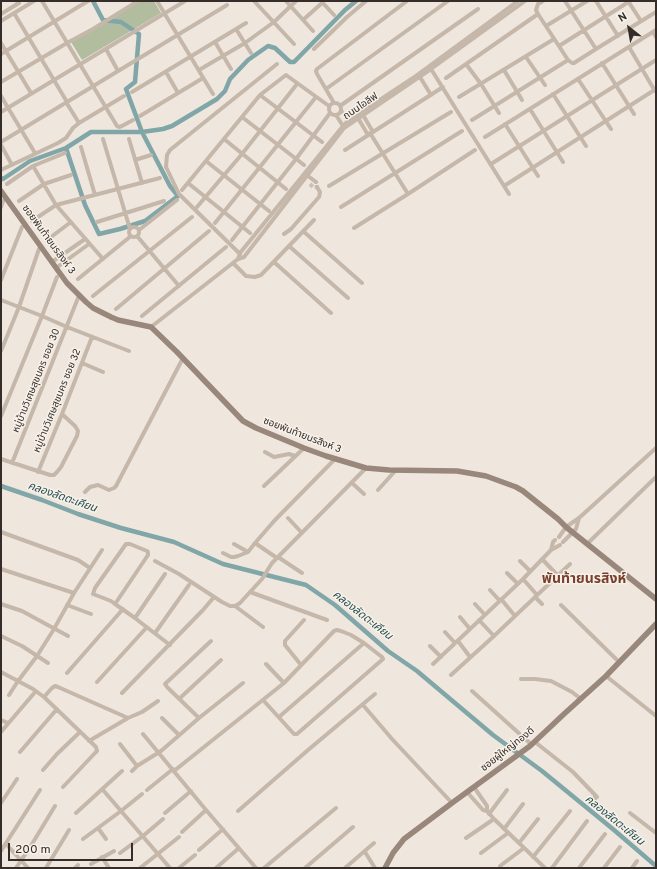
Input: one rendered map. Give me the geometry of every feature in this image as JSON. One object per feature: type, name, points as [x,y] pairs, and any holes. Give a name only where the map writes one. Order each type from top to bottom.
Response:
[{"type":"street","points":[[42,1],[117,126],[119,127],[133,120]]},
{"type":"street","points":[[1,54],[88,1]]},
{"type":"street","points":[[1,82],[93,29],[138,1]]},
{"type":"street","points":[[157,1],[213,94]]},
{"type":"street","points":[[1,112],[185,1]]},
{"type":"street","points":[[254,1],[294,44]]},
{"type":"street","points":[[286,1],[313,31]]},
{"type":"street","points":[[199,70],[245,43],[274,22],[296,1]]},
{"type":"street","points":[[314,49],[366,1]]},
{"type":"street","points":[[340,106],[334,103],[317,74],[317,69],[407,1]]},
{"type":"street","points":[[326,89],[448,1]]},
{"type":"street","name":"ถนนไอลีฟ","points":[[238,259],[240,253],[348,121],[413,78],[518,2],[524,1]]},
{"type":"street","points":[[542,1],[538,4],[536,10],[538,14],[568,60],[574,63],[656,12]]},
{"type":"street","points":[[565,1],[596,50]]},
{"type":"street","points":[[546,26],[587,1]]},
{"type":"street","points":[[596,1],[618,36]]},
{"type":"street","points":[[558,46],[629,1],[641,21]]},
{"type":"street","points":[[1,14],[20,2]]},
{"type":"street","points":[[1,21],[31,2]]},
{"type":"street","points":[[303,20],[322,2],[334,15]]},
{"type":"street","name":"ถนนไอลีฟ","points":[[244,257],[344,128],[432,69],[518,2]]},
{"type":"street","points":[[1,142],[227,5]]},
{"type":"street","points":[[340,106],[478,10]]},
{"type":"street","points":[[14,13],[79,123]]},
{"type":"street","points":[[446,78],[538,14]]},
{"type":"street","points":[[132,92],[246,23]]},
{"type":"street","points":[[236,29],[251,53]]},
{"type":"street","points":[[485,137],[654,31],[656,37]]},
{"type":"street","points":[[459,97],[554,39]]},
{"type":"street","points":[[215,42],[231,69]]},
{"type":"street","points":[[1,43],[31,94]]},
{"type":"street","points":[[504,186],[656,90],[629,47]]},
{"type":"street","points":[[106,49],[118,71]]},
{"type":"street","points":[[526,57],[545,84]]},
{"type":"street","points":[[472,120],[568,60]]},
{"type":"street","points":[[491,164],[656,60]]},
{"type":"street","points":[[602,63],[634,114]]},
{"type":"street","points":[[151,327],[238,259],[244,257],[179,194],[166,167],[167,156],[170,150],[277,64]]},
{"type":"street","points":[[466,64],[481,84],[499,113]]},
{"type":"street","points":[[432,69],[509,194]]},
{"type":"street","points":[[504,70],[522,100]]},
{"type":"street","points":[[166,72],[178,93]]},
{"type":"street","points":[[182,190],[260,95],[286,75],[329,106]]},
{"type":"street","points":[[420,77],[431,95]]},
{"type":"street","points":[[140,116],[204,78]]},
{"type":"street","points":[[578,78],[611,130]]},
{"type":"street","points":[[197,207],[242,154],[297,84]]},
{"type":"street","points":[[345,150],[443,87]]},
{"type":"street","points":[[553,94],[586,146]]},
{"type":"street","points":[[260,95],[322,142]]},
{"type":"street","points":[[1,96],[35,153]]},
{"type":"street","points":[[1,170],[66,138],[73,128],[79,123],[124,96]]},
{"type":"street","points":[[215,223],[316,98]]},
{"type":"street","points":[[329,106],[334,103]]},
{"type":"street","points":[[232,240],[330,114],[329,106]]},
{"type":"street","points":[[336,115],[340,112],[340,106]]},
{"type":"street","points":[[530,109],[563,162]]},
{"type":"street","points":[[329,186],[451,112]]},
{"type":"street","points":[[330,114],[336,115],[343,126]]},
{"type":"street","points":[[363,115],[371,133],[408,194]]},
{"type":"street","points":[[242,117],[304,164]]},
{"type":"street","points":[[358,118],[371,133]]},
{"type":"street","points":[[505,124],[538,176]]},
{"type":"street","points":[[341,208],[462,131]]},
{"type":"street","points":[[103,139],[131,236]]},
{"type":"street","points":[[129,139],[142,183]]},
{"type":"street","points":[[224,139],[286,188]]},
{"type":"street","points":[[1,145],[12,165]]},
{"type":"street","points":[[80,147],[95,195]]},
{"type":"street","points":[[354,228],[475,150]]},
{"type":"street","points":[[7,184],[34,166],[65,154]]},
{"type":"street","points":[[135,160],[151,156]]},
{"type":"street","points":[[206,161],[269,212]]},
{"type":"street","points":[[34,166],[56,205],[103,259]]},
{"type":"street","points":[[19,201],[44,184],[71,175]]},
{"type":"street","points":[[284,234],[291,229],[319,197],[320,192],[317,184],[308,176]]},
{"type":"street","points":[[32,221],[56,205],[160,178]]},
{"type":"street","points":[[305,180],[310,184]]},
{"type":"street","points":[[188,183],[250,233]]},
{"type":"street","name":"ซอยพันท้ายนรสิงห์ 3","points":[[1,191],[56,268],[73,289],[93,308],[104,314],[118,320],[151,327],[243,421],[304,448],[366,468],[457,471],[486,476],[523,490],[572,532],[656,599]]},
{"type":"street","points":[[137,236],[139,230],[177,200]]},
{"type":"street","points":[[1,207],[3,201]]},
{"type":"street","points":[[97,222],[164,201]]},
{"type":"street","points":[[93,296],[192,217]]},
{"type":"street","points":[[233,263],[246,276],[255,277],[261,275],[314,220]]},
{"type":"street","points":[[47,240],[71,222]]},
{"type":"street","points":[[1,280],[22,227]]},
{"type":"street","points":[[130,229],[135,227],[139,230]]},
{"type":"street","points":[[303,231],[362,283]]},
{"type":"street","points":[[116,310],[209,232]]},
{"type":"street","points":[[78,279],[131,236],[137,236]]},
{"type":"street","points":[[137,236],[179,286]]},
{"type":"street","points":[[52,262],[85,239]]},
{"type":"street","points":[[56,268],[90,244]]},
{"type":"street","points":[[289,246],[348,298]]},
{"type":"street","points":[[142,316],[226,247]]},
{"type":"street","points":[[1,351],[40,249]]},
{"type":"street","points":[[274,262],[331,312]]},
{"type":"street","points":[[1,416],[57,277]]},
{"type":"street","name":"หมู่บ้านวิเศษสุขนคร ซอย 30","points":[[12,463],[78,298]]},
{"type":"street","points":[[1,300],[129,351]]},
{"type":"street","name":"หมู่บ้านวิเศษสุขนคร ซอย 32","points":[[38,472],[92,337]]},
{"type":"street","points":[[84,492],[90,487],[94,486],[109,490],[116,486],[183,358]]},
{"type":"street","points":[[82,363],[103,372]]},
{"type":"street","points":[[1,459],[38,472],[54,475],[77,436],[77,428],[62,414]]},
{"type":"street","points":[[264,486],[304,448]]},
{"type":"street","points":[[551,550],[553,542],[566,527],[579,518],[656,448]]},
{"type":"street","points":[[265,452],[274,457],[289,454],[295,456]]},
{"type":"street","points":[[223,553],[234,557],[248,552],[275,520],[335,459]]},
{"type":"street","points":[[235,606],[240,603],[262,579],[277,557],[366,468]]},
{"type":"street","points":[[378,490],[396,470]]},
{"type":"street","points":[[587,544],[656,477]]},
{"type":"street","points":[[352,483],[364,494]]},
{"type":"street","points":[[288,518],[302,533]]},
{"type":"street","points":[[433,664],[551,550],[561,543],[576,528],[579,518]]},
{"type":"street","points":[[1,532],[78,560],[90,568]]},
{"type":"street","points":[[255,543],[302,573]]},
{"type":"street","points":[[115,604],[148,555],[147,550],[126,544],[95,588],[93,594],[115,604],[170,645]]},
{"type":"street","points":[[234,544],[248,552]]},
{"type":"street","points":[[9,694],[38,656],[74,593],[102,550]]},
{"type":"street","points":[[542,559],[563,581]]},
{"type":"street","points":[[155,561],[179,574],[230,606],[235,606],[263,627]]},
{"type":"street","points":[[520,561],[530,571]]},
{"type":"street","points":[[451,675],[570,564]]},
{"type":"street","points":[[1,569],[74,593]]},
{"type":"street","points":[[507,573],[517,583]]},
{"type":"street","points":[[135,618],[164,574]]},
{"type":"street","points":[[522,579],[542,604]]},
{"type":"street","points":[[155,633],[189,585]]},
{"type":"street","points":[[490,590],[515,616]]},
{"type":"street","points":[[250,592],[327,620]]},
{"type":"street","points":[[122,693],[170,645],[214,596]]},
{"type":"street","points":[[1,604],[22,611],[68,636]]},
{"type":"street","points":[[475,604],[485,615]]},
{"type":"street","points":[[67,605],[92,614]]},
{"type":"street","points":[[561,606],[619,662]]},
{"type":"street","points":[[67,673],[123,610]]},
{"type":"street","points":[[460,617],[470,629]]},
{"type":"street","points":[[302,665],[285,645],[285,641],[304,620]]},
{"type":"street","points":[[479,620],[494,636]]},
{"type":"street","name":"ซอยผู้ใหญ่ทองดี","points":[[385,868],[393,853],[404,840],[532,744],[606,676],[656,624]]},
{"type":"street","points":[[96,682],[147,627]]},
{"type":"street","points":[[147,790],[284,683],[331,634],[337,630],[351,635],[364,643],[383,659],[297,734],[294,734],[263,700]]},
{"type":"street","points":[[445,632],[470,656]]},
{"type":"street","points":[[1,636],[22,646],[48,663]]},
{"type":"street","points":[[198,718],[165,684],[211,641]]},
{"type":"street","points":[[279,717],[364,643]]},
{"type":"street","points":[[430,646],[441,657]]},
{"type":"street","points":[[179,699],[221,660]]},
{"type":"street","points":[[266,664],[284,683]]},
{"type":"street","points":[[1,672],[44,697],[96,747],[97,751],[63,787]]},
{"type":"street","points":[[606,676],[656,716]]},
{"type":"street","points":[[521,679],[551,681],[572,692],[581,699]]},
{"type":"street","points":[[132,771],[159,752],[198,718],[243,683]]},
{"type":"street","points":[[44,697],[55,686],[128,718]]},
{"type":"street","points":[[1,732],[36,691]]},
{"type":"street","points":[[472,691],[532,744],[573,772],[596,796],[595,801],[600,808]]},
{"type":"street","points":[[238,811],[375,694]]},
{"type":"street","points":[[89,741],[158,702]]},
{"type":"street","points":[[363,705],[392,739],[452,803]]},
{"type":"street","points":[[20,752],[57,709]]},
{"type":"street","points":[[162,718],[179,735]]},
{"type":"street","points":[[1,720],[8,724]]},
{"type":"street","points":[[43,770],[80,732]]},
{"type":"street","points":[[143,734],[256,868]]},
{"type":"street","points":[[120,744],[138,766]]},
{"type":"street","points":[[76,813],[122,772]]},
{"type":"street","points":[[1,803],[17,779]]},
{"type":"street","points":[[474,787],[487,806],[488,813]]},
{"type":"street","points":[[1,851],[40,790]]},
{"type":"street","points":[[103,790],[170,868]]},
{"type":"street","points":[[488,813],[507,790]]},
{"type":"street","points":[[165,813],[191,791]]},
{"type":"street","points":[[468,792],[482,810],[488,813],[545,868]]},
{"type":"street","points":[[83,839],[142,794]]},
{"type":"street","points":[[504,829],[523,804]]},
{"type":"street","points":[[16,868],[22,861],[55,806]]},
{"type":"street","points":[[264,868],[336,808]]},
{"type":"street","points":[[182,832],[206,810]]},
{"type":"street","points":[[533,857],[570,811]]},
{"type":"street","points":[[630,813],[656,833]]},
{"type":"street","points":[[120,852],[163,819]]},
{"type":"street","points":[[466,838],[494,819]]},
{"type":"street","points":[[519,843],[538,819]]},
{"type":"street","points":[[552,868],[587,821]]},
{"type":"street","points":[[305,868],[353,827]]},
{"type":"street","points":[[98,828],[106,840]]},
{"type":"street","points":[[199,850],[223,829]]},
{"type":"street","points":[[46,868],[69,830]]},
{"type":"street","points":[[481,853],[508,833]]},
{"type":"street","points":[[579,868],[605,834]]},
{"type":"street","points":[[140,868],[179,837]]},
{"type":"street","points":[[345,868],[374,843]]},
{"type":"street","points":[[6,844],[28,868]]},
{"type":"street","points":[[604,868],[620,847]]},
{"type":"street","points":[[216,868],[239,848]]},
{"type":"street","points":[[500,866],[524,848]]},
{"type":"street","points":[[91,864],[114,851]]},
{"type":"street","points":[[365,852],[375,868]]},
{"type":"street","points":[[179,868],[195,855]]},
{"type":"street","points":[[102,857],[109,868]]},
{"type":"street","points":[[632,868],[637,861]]},
{"type":"green space","points":[[141,1],[154,1],[161,13],[82,60],[71,42]]},
{"type":"waterway","points":[[66,148],[85,205],[99,234],[145,221],[178,196],[170,186],[142,132],[126,89],[135,82],[139,34],[121,22],[103,20],[93,1]]},
{"type":"waterway","points":[[1,178],[3,179],[30,161],[66,148],[91,132],[142,132],[172,126],[217,99],[225,91],[230,79],[248,60],[268,46],[275,48],[290,62],[294,62],[345,10],[356,1]]},
{"type":"waterway","name":"คลองลัดตะเคียน","points":[[1,486],[121,528],[174,542],[223,564],[306,585],[335,605],[388,651],[417,671],[493,735],[542,771],[656,866]]},
{"type":"tunnel","points":[[341,110],[348,121]]},
{"type":"tunnel","points":[[310,184],[313,187],[317,187],[316,182]]},
{"type":"district","name":"พันท้ายนรสิงห์","points":[[584,580]]}]
